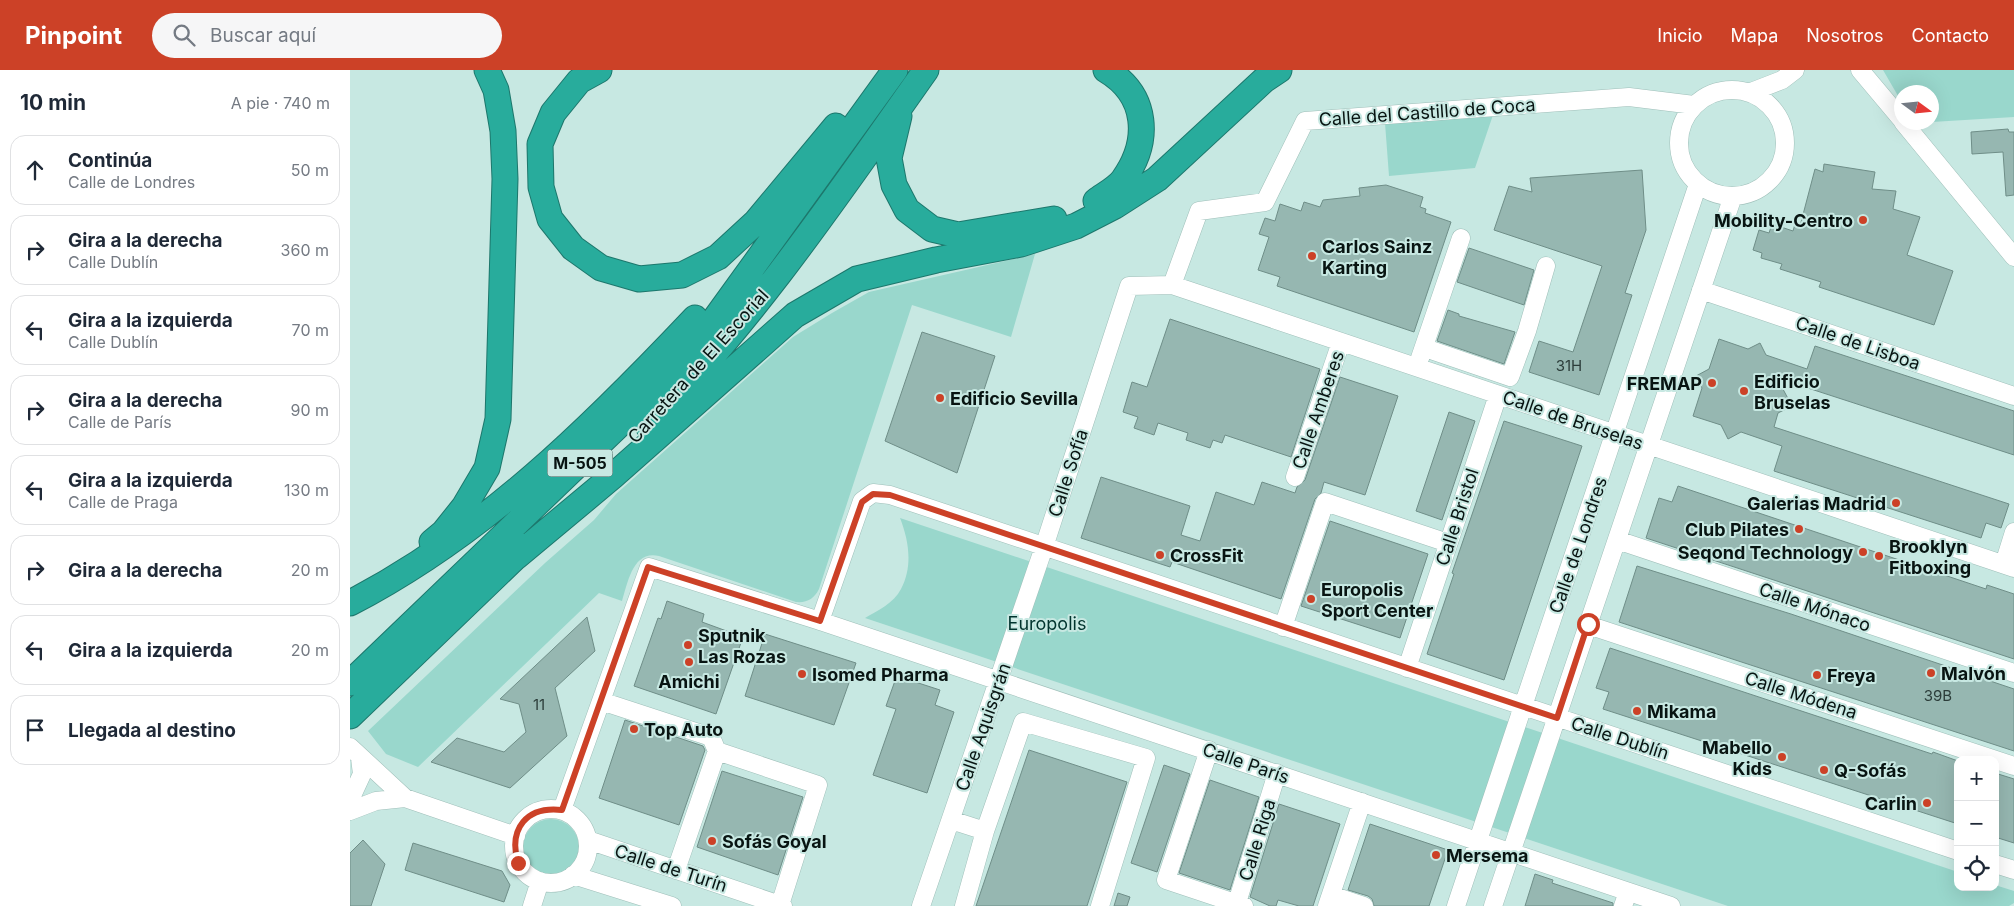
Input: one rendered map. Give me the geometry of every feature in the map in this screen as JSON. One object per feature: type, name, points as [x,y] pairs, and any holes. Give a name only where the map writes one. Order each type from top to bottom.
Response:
[{"type":"highway","points":[[350,603],[373,592],[444,532],[464,506],[487,468],[498,419],[506,188],[504,131],[496,90],[487,70]]},
{"type":"highway","points":[[599,70],[579,81],[553,113],[540,144],[541,187],[550,219],[573,248],[601,268],[639,279],[682,275],[718,257],[756,222],[854,116],[881,70]]},
{"type":"highway","name":"Carretera de El Escorial","points":[[350,683],[649,396],[712,323],[786,222],[854,116],[894,70]]},
{"type":"highway","name":"Carretera de El Escorial","points":[[350,716],[516,557],[665,408],[750,311],[811,233],[926,70]]},
{"type":"highway","points":[[902,104],[889,158],[894,184],[907,210],[932,229],[958,235],[996,231],[1053,219],[1095,202],[1122,181],[1136,156],[1142,130],[1137,100],[1120,78],[1106,70]]},
{"type":"highway","points":[[516,557],[613,476],[795,315],[857,279],[936,260],[1022,244],[1076,226],[1115,206],[1157,179],[1264,80],[1279,70]]},
{"type":"highway","name":"M-505","points":[[373,592],[454,541],[521,489],[628,388],[786,222]]},
{"type":"street","points":[[1860,70],[1894,111]]},
{"type":"street","points":[[1751,92],[1788,75]]},
{"type":"street","points":[[1776,112],[1788,75]]},
{"type":"street","points":[[1736,89],[1751,92],[1765,100],[1776,112],[1785,134],[1786,148],[1780,167],[1768,182],[1752,193],[1733,196],[1714,193],[1698,184],[1686,170],[1680,154],[1679,136],[1684,120],[1694,105],[1706,96],[1721,90],[1736,89]]},
{"type":"street","name":"Calle del Castillo de Coca","points":[[1172,285],[1199,211],[1264,202],[1305,121],[1629,97],[1694,105]]},
{"type":"street","points":[[1909,130],[2014,257]]},
{"type":"street","name":"Calle de Londres","points":[[1456,906],[1698,184]]},
{"type":"street","name":"Calle de Londres","points":[[1493,906],[1733,196]]},
{"type":"street","points":[[1415,367],[1425,348],[1461,238]]},
{"type":"street","points":[[1425,348],[1510,377],[1527,331],[1546,266]]},
{"type":"street","name":"Calle de Bruselas","points":[[1129,286],[1172,285],[2009,566]]},
{"type":"street","name":"Calle Sofía","points":[[1044,547],[1129,286]]},
{"type":"street","name":"Calle de Lisboa","points":[[1701,290],[2014,396]]},
{"type":"street","name":"Calle Amberes","points":[[1295,477],[1341,342]]},
{"type":"street","name":"Calle Bristol","points":[[1407,668],[1498,395]]},
{"type":"street","name":"Calle Dublín","points":[[820,621],[862,502],[873,494],[890,495],[1954,850]]},
{"type":"street","points":[[1283,627],[1325,502],[1448,543]]},
{"type":"street","points":[[2009,566],[2014,532]]},
{"type":"street","name":"Calle Mónaco","points":[[1617,540],[2014,673]]},
{"type":"street","name":"Calle Aquisgrán","points":[[922,906],[1044,547]]},
{"type":"street","name":"Calle París","points":[[601,701],[648,567],[820,621],[1511,852],[1626,899],[1672,906]]},
{"type":"street","name":"Calle Módena","points":[[1588,624],[2014,766]]},
{"type":"street","points":[[562,810],[601,701],[712,737],[716,751],[676,870]]},
{"type":"street","points":[[964,906],[985,831],[1023,722],[1146,758],[1100,906]]},
{"type":"street","points":[[1209,750],[1166,880],[1239,905]]},
{"type":"street","points":[[716,751],[818,785],[781,905]]},
{"type":"street","points":[[355,753],[405,798],[516,836]]},
{"type":"street","points":[[352,808],[362,774],[355,753]]},
{"type":"street","name":"Calle Riga","points":[[1239,905],[1277,774]]},
{"type":"street","points":[[352,808],[376,801],[405,798]]},
{"type":"street","points":[[1362,802],[1329,900],[1364,906]]},
{"type":"street","points":[[548,809],[562,810],[574,817],[583,827],[588,840],[585,859],[573,875],[563,881],[551,883],[540,881],[527,874],[518,863],[514,849],[516,836],[522,822],[534,813],[548,809]]},
{"type":"street","points":[[951,820],[985,831]]},
{"type":"street","name":"Calle de Turín","points":[[588,840],[781,905]]},
{"type":"street","points":[[1999,865],[2014,870]]},
{"type":"street","name":"Calle de Turín","points":[[573,875],[672,906]]},
{"type":"street","points":[[532,906],[540,881]]},
{"type":"green space","points":[[1883,70],[2014,70],[2014,117],[1939,122],[1939,85],[1894,85],[1894,89]]},
{"type":"green space","points":[[1494,112],[1475,168],[1389,176],[1385,123]]},
{"type":"green space","points":[[1035,254],[1011,337],[912,305],[819,589],[812,598],[804,602],[796,602],[659,556],[650,555],[643,558],[633,569],[622,601],[599,593],[418,767],[386,754],[368,731],[545,563],[594,520],[616,494],[793,337],[869,292]]},
{"type":"green space","name":"Europolis","points":[[900,518],[1954,871],[1954,891],[1999,891],[1999,886],[2014,891],[2014,903],[2009,906],[1728,906],[865,618],[885,606],[901,589],[905,580],[908,562],[906,536]]},
{"type":"green space","points":[[551,819],[562,821],[571,827],[577,836],[579,847],[577,858],[571,867],[562,873],[551,875],[540,873],[531,867],[525,858],[523,847],[525,836],[531,827],[540,821]]},
{"type":"building","points":[[2008,129],[2009,132],[2014,132],[2014,195],[2006,196],[2003,152],[1972,154],[1971,132]]},
{"type":"building","points":[[1824,164],[1875,172],[1872,189],[1896,191],[1893,209],[1920,217],[1907,255],[1953,271],[1934,325],[1819,287],[1821,282],[1780,269],[1782,264],[1761,258],[1762,253],[1753,250],[1759,230],[1769,233],[1772,224],[1793,231],[1795,224],[1800,226],[1815,169],[1823,172]]},
{"type":"building","points":[[1642,170],[1646,230],[1625,293],[1632,295],[1599,395],[1529,372],[1539,341],[1573,352],[1602,266],[1494,230],[1509,186],[1532,192],[1530,178]]},
{"type":"building","points":[[1386,185],[1423,197],[1420,207],[1426,209],[1425,213],[1451,222],[1414,332],[1277,286],[1280,277],[1258,270],[1269,237],[1259,234],[1265,218],[1275,221],[1280,204],[1301,211],[1304,202],[1320,207],[1323,200],[1360,196],[1359,188]]},
{"type":"building","points":[[1469,248],[1534,270],[1524,305],[1457,282]]},
{"type":"building","points":[[1448,310],[1459,314],[1459,316],[1515,332],[1504,364],[1437,341]]},
{"type":"building","points":[[1170,319],[1320,369],[1291,457],[1225,435],[1222,443],[1213,440],[1210,448],[1186,440],[1188,433],[1158,423],[1154,435],[1134,428],[1138,417],[1123,412],[1132,382],[1147,387]]},
{"type":"building","name":"Edificio Sevilla","points":[[922,332],[995,356],[957,473],[885,441]]},
{"type":"building","points":[[1719,339],[1748,349],[1760,343],[1766,355],[1807,369],[1815,346],[2014,411],[2014,455],[1777,378],[1792,406],[1778,413],[1774,427],[2009,504],[2001,528],[1986,523],[1981,538],[1774,471],[1782,446],[1741,432],[1728,439],[1721,425],[1693,416],[1702,388],[1696,376],[1709,369]]},
{"type":"building","points":[[1340,377],[1398,396],[1365,495],[1324,482],[1321,493],[1315,499],[1281,599],[1172,562],[1170,567],[1081,538],[1101,477],[1190,506],[1181,535],[1200,541],[1216,492],[1254,505],[1262,482],[1295,493],[1297,487],[1305,480]]},
{"type":"building","points":[[1449,412],[1475,421],[1442,520],[1416,511]]},
{"type":"building","points":[[1504,421],[1582,446],[1504,680],[1427,654],[1454,574],[1452,573]]},
{"type":"building","points":[[1678,486],[1986,589],[1987,585],[2014,594],[2014,659],[1646,538],[1659,498],[1672,502]]},
{"type":"building","points":[[1330,521],[1428,554],[1400,638],[1301,606]]},
{"type":"building","points":[[1637,566],[1791,614],[2014,689],[2014,751],[1619,622]]},
{"type":"building","name":"Amichi","points":[[667,601],[704,614],[702,622],[743,637],[716,714],[634,686],[658,618],[661,619]]},
{"type":"building","points":[[587,617],[595,651],[555,688],[567,736],[510,788],[431,762],[457,738],[504,752],[526,732],[519,704],[500,699]]},
{"type":"building","name":"Isomed Pharma","points":[[765,634],[856,663],[834,725],[745,696]]},
{"type":"building","points":[[1610,648],[1954,760],[1954,823],[1603,709],[1609,692],[1596,688]]},
{"type":"building","points":[[896,678],[905,681],[906,679],[940,690],[935,705],[954,712],[927,793],[873,775],[896,709],[886,706]]},
{"type":"building","points":[[625,720],[703,746],[705,750],[679,825],[599,798]]},
{"type":"building","points":[[1029,750],[1127,782],[1087,906],[976,906]]},
{"type":"building","points":[[1164,765],[1190,774],[1157,872],[1131,863]]},
{"type":"building","points":[[722,771],[803,797],[778,875],[697,847]]},
{"type":"building","points":[[1999,774],[2014,779],[2014,843],[1999,838]]},
{"type":"building","points":[[1210,780],[1259,797],[1230,890],[1179,873]]},
{"type":"building","points":[[1279,804],[1340,824],[1313,906],[1299,906],[1278,900],[1276,906],[1270,906],[1250,897]]},
{"type":"building","points":[[1370,824],[1448,850],[1429,906],[1374,906],[1372,899],[1368,896],[1348,890]]},
{"type":"building","points":[[363,840],[385,864],[371,906],[350,906],[350,853]]},
{"type":"building","points":[[413,843],[502,871],[510,885],[504,902],[405,870]]},
{"type":"building","points":[[1535,874],[1553,880],[1552,883],[1613,903],[1613,906],[1525,906]]},
{"type":"building","points":[[1118,893],[1130,897],[1127,906],[1114,906]]},
{"type":"place","name":"Mobility-Centro","points":[[1863,220]]},
{"type":"place","name":"Carlos Sainz Karting","points":[[1312,256]]},
{"type":"place","name":"FREMAP","points":[[1712,383]]},
{"type":"place","name":"Edificio Bruselas","points":[[1744,391]]},
{"type":"place","name":"Edificio Sevilla","points":[[940,398]]},
{"type":"place","name":"Galerias Madrid","points":[[1896,503]]},
{"type":"place","name":"Club Pilates","points":[[1799,529]]},
{"type":"place","name":"Seqond Technology","points":[[1863,552]]},
{"type":"place","name":"CrossFit","points":[[1160,555]]},
{"type":"place","name":"Brooklyn Fitboxing","points":[[1879,556]]},
{"type":"place","name":"Europolis Sport Center","points":[[1311,599]]},
{"type":"place","name":"Sputnik Las Rozas","points":[[688,645]]},
{"type":"place","name":"Amichi","points":[[689,662]]},
{"type":"place","name":"Malvón","points":[[1931,673]]},
{"type":"place","name":"Isomed Pharma","points":[[802,674]]},
{"type":"place","name":"Freya","points":[[1817,675]]},
{"type":"place","name":"Mikama","points":[[1637,711]]},
{"type":"place","name":"Top Auto","points":[[634,729]]},
{"type":"place","name":"Mabello Kids","points":[[1782,757]]},
{"type":"place","name":"Q-Sofás","points":[[1824,770]]},
{"type":"place","name":"Carlin","points":[[1927,803]]},
{"type":"place","name":"Sofás Goyal","points":[[712,841]]},
{"type":"place","name":"Mersema","points":[[1436,855]]},
{"type":"route","points":[[518,863],[514,849],[516,836],[522,822],[534,813],[548,809],[562,810],[648,567],[820,621],[862,502],[873,494],[890,495],[1557,718],[1588,624]]}]
